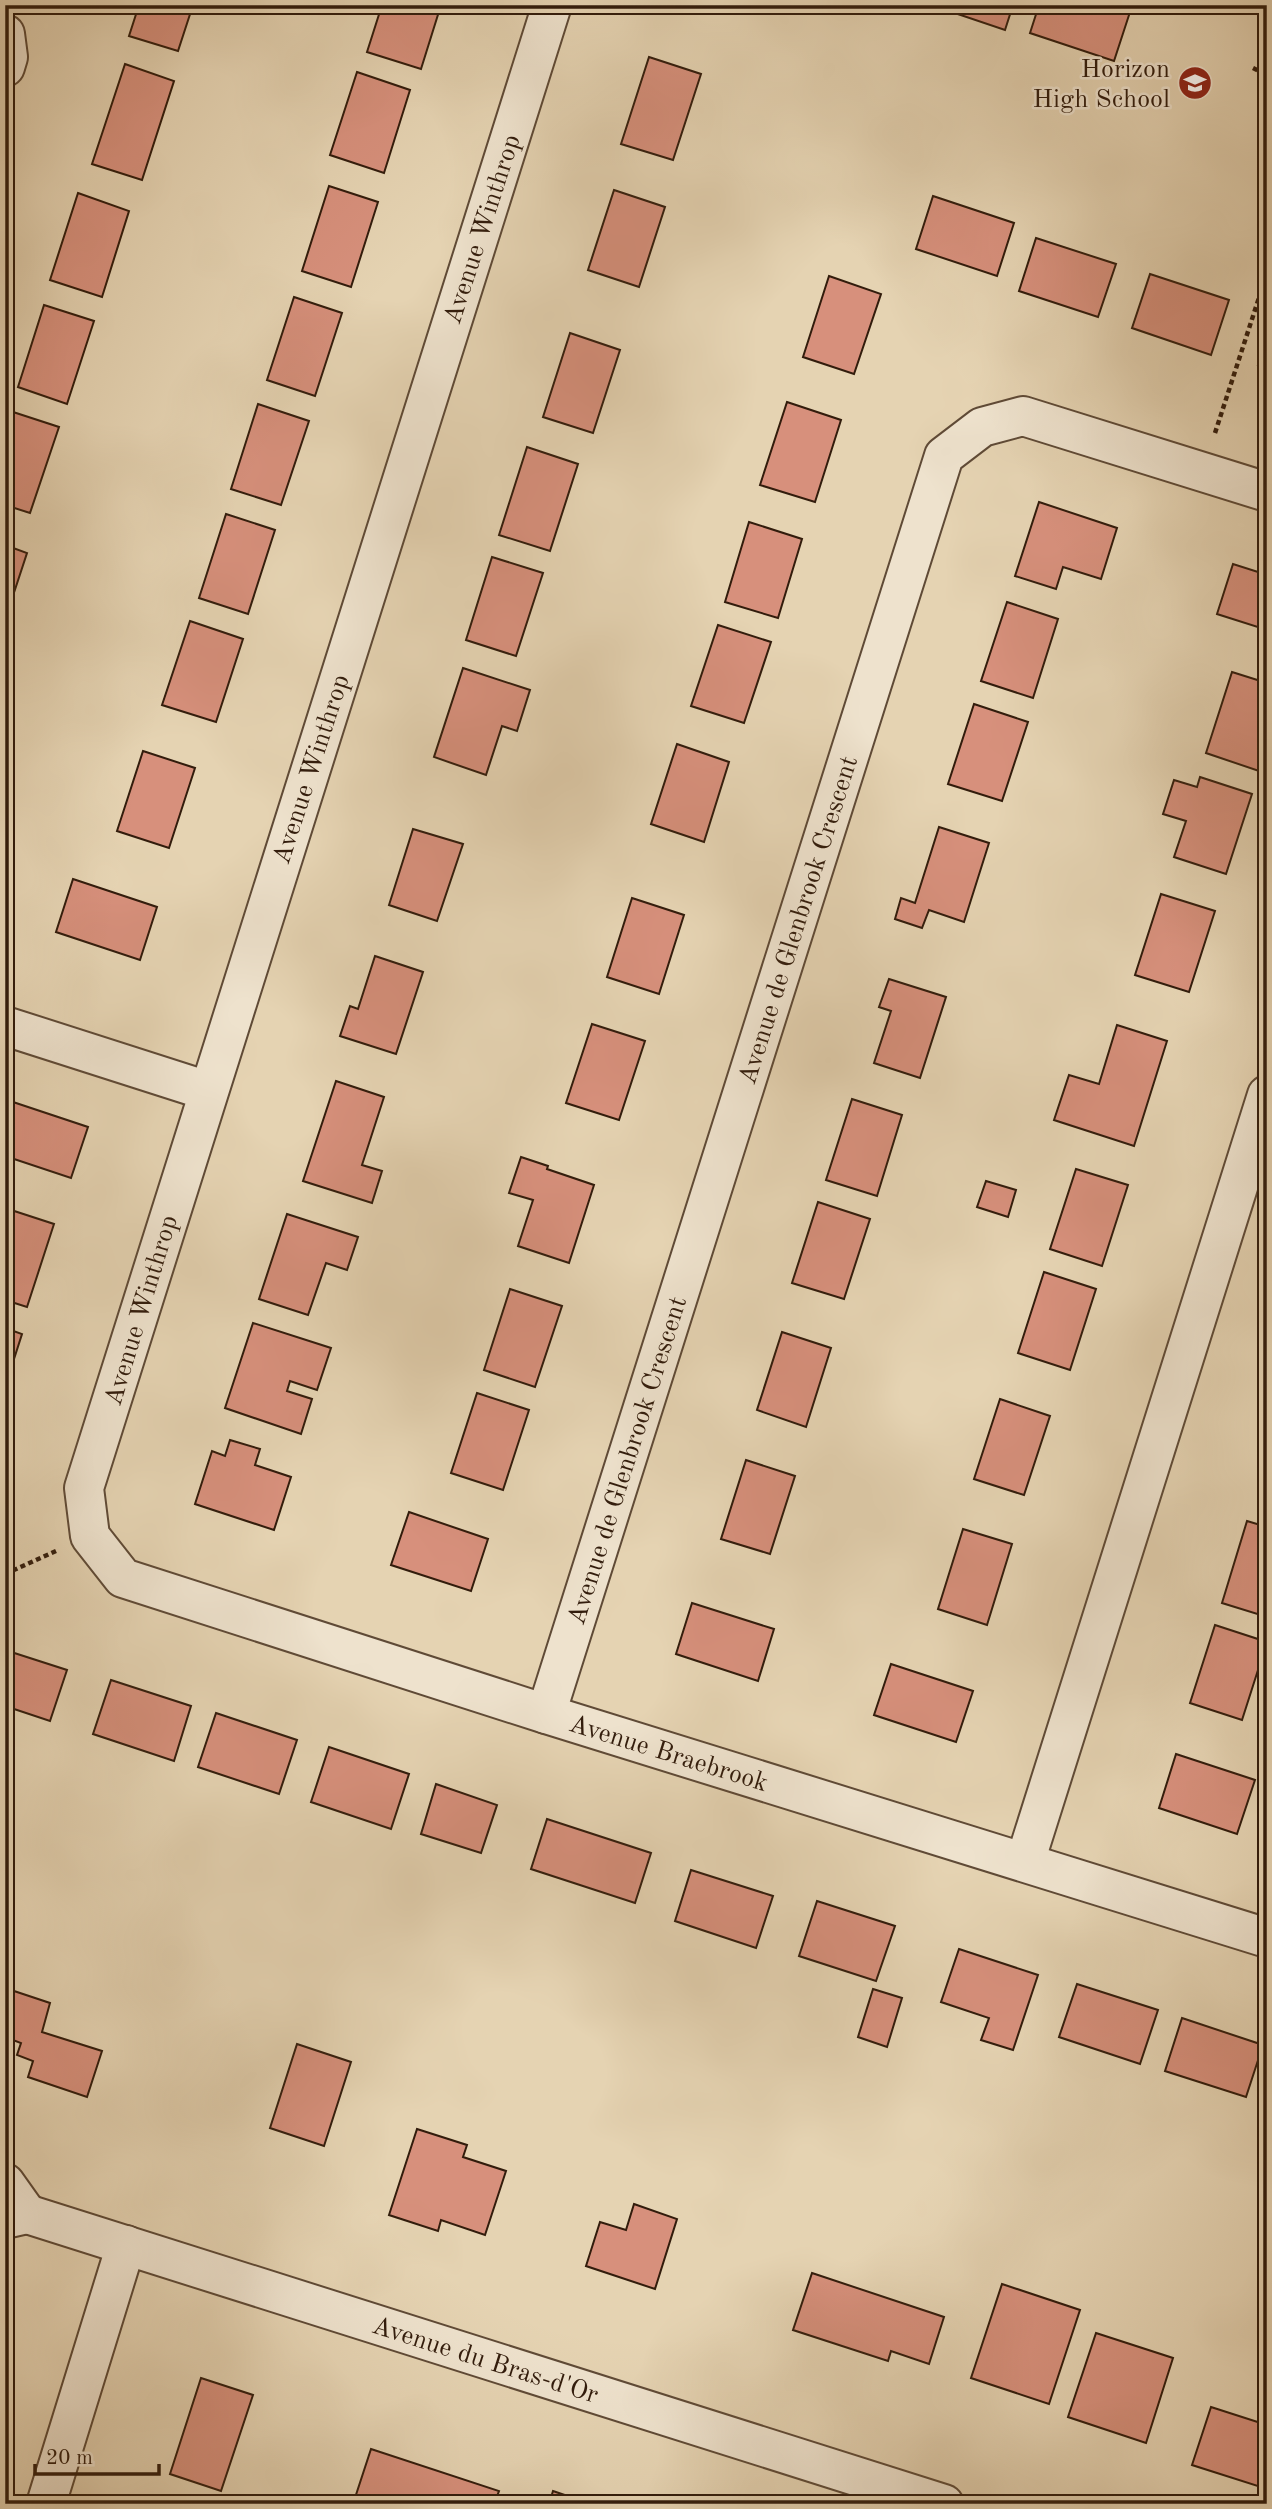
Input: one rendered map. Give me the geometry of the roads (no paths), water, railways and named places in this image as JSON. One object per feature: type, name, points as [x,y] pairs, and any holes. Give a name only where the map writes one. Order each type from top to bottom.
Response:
[{"type":"street","name":"Avenue Winthrop","points":[[73,1544],[84,1488],[552,5]]},
{"type":"street","points":[[5,34],[8,57],[5,67]]},
{"type":"street","name":"Avenue de Glenbrook Crescent","points":[[546,1714],[944,456],[982,427],[1023,416],[1267,492]]},
{"type":"street","points":[[5,1026],[208,1091]]},
{"type":"street","points":[[1025,1862],[1267,1095]]},
{"type":"street","name":"Avenue Braebrook","points":[[73,1544],[122,1578],[546,1714],[1267,1938]]},
{"type":"street","name":"Avenue du Bras-d'Or","points":[[5,2183],[16,2216],[126,2245],[944,2504]]},
{"type":"street","points":[[46,2504],[126,2245]]},
{"type":"place","name":"Horizon High School","points":[[1195,83]]}]
